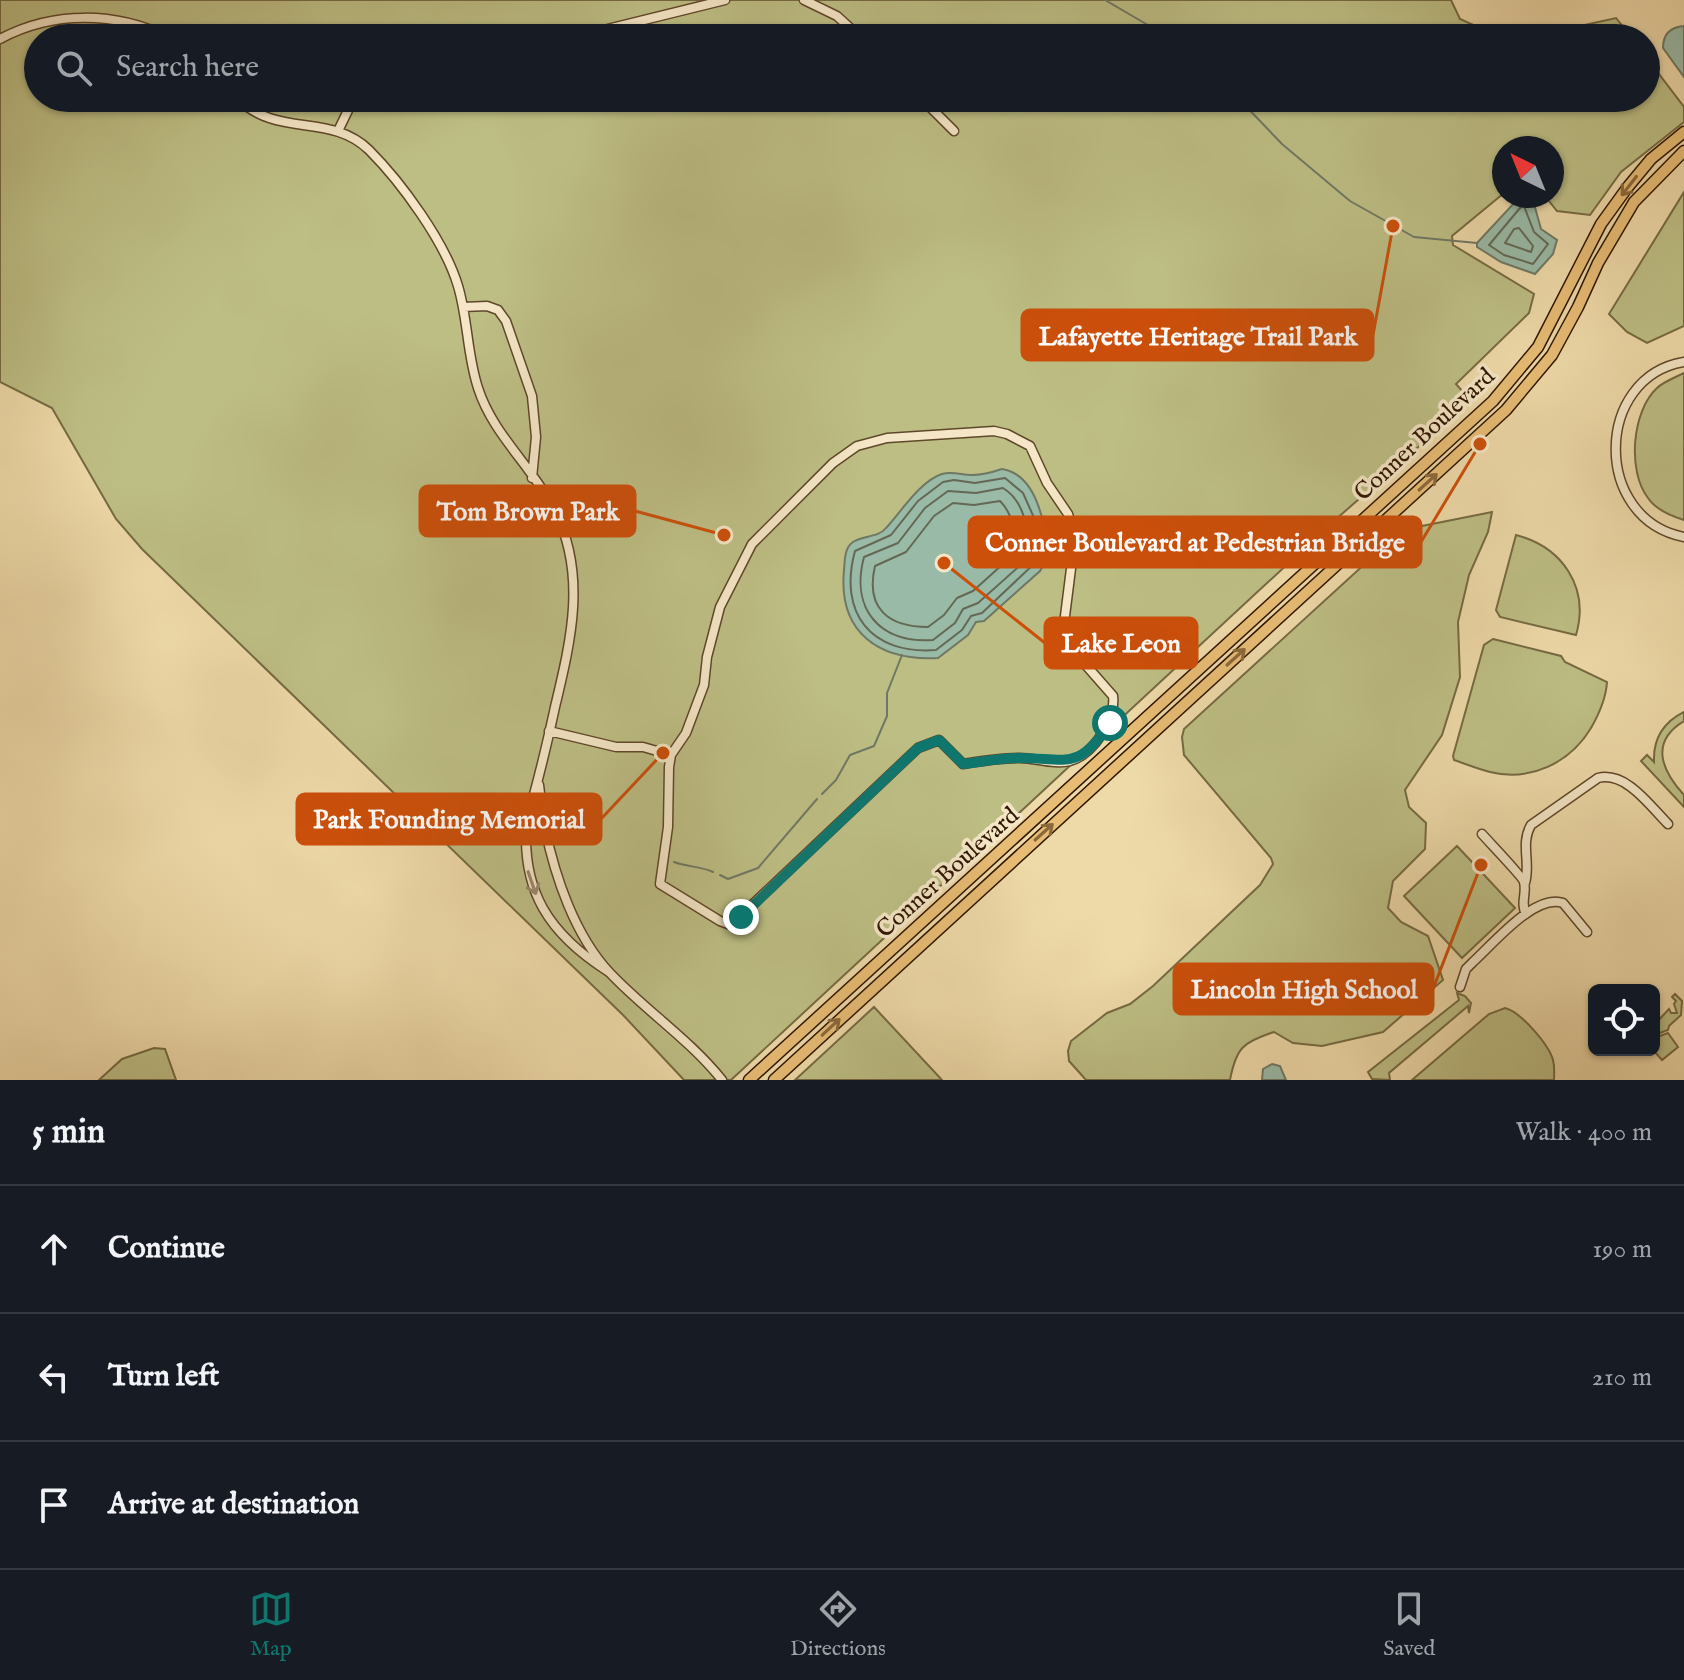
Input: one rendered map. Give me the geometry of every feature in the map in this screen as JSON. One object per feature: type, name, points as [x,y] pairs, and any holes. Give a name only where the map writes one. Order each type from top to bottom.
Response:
[{"type":"main road","name":"Conner Boulevard","points":[[749,1080],[1471,421],[1518,373],[1538,347],[1601,224],[1627,188],[1651,159],[1684,132]]},
{"type":"main road","name":"Conner Boulevard","points":[[774,1080],[1519,396],[1552,355],[1617,228],[1634,202],[1684,151]]},
{"type":"main road","points":[[1471,421],[1482,432]]},
{"type":"main road","points":[[1002,849],[1013,860]]},
{"type":"street","points":[[628,24],[725,0]]},
{"type":"street","points":[[804,0],[837,16],[846,24]]},
{"type":"street","points":[[41,24],[85,18],[132,24]]},
{"type":"street","points":[[0,39],[24,29]]},
{"type":"street","points":[[252,112],[274,121],[338,131],[369,150],[413,204],[450,264],[463,307],[478,389],[496,427],[544,491],[556,513],[570,555],[574,582],[572,631],[539,780],[527,819],[525,846],[528,874],[539,901],[556,929],[576,951],[609,972],[687,1041],[722,1080]]},
{"type":"street","points":[[338,131],[347,112]]},
{"type":"street","points":[[935,112],[954,131]]},
{"type":"street","points":[[463,307],[487,306],[498,310],[506,321],[532,396],[536,437],[532,478]]},
{"type":"street","points":[[1684,362],[1658,370],[1635,391],[1616,435],[1614,452],[1623,487],[1632,503],[1651,522],[1684,537]]},
{"type":"street","points":[[994,431],[1030,446],[1047,483],[1068,514],[1075,537],[1064,624],[1071,644],[1113,696],[1110,723],[1074,760],[1061,762],[1021,758],[963,764],[939,740],[918,748],[741,917],[728,924],[660,884],[667,838],[671,755],[686,733],[704,685],[707,657],[720,607],[752,544],[833,463],[857,446],[887,438],[994,431]]},
{"type":"street","points":[[549,731],[616,747],[643,747],[671,755]]},
{"type":"street","points":[[1526,914],[1523,908],[1528,867],[1526,837],[1531,825],[1598,778],[1611,777],[1624,782],[1668,824]]},
{"type":"street","points":[[539,780],[544,825],[562,885],[585,939],[609,972]]},
{"type":"street","points":[[1482,834],[1525,883]]},
{"type":"street","points":[[1460,987],[1466,969],[1541,902],[1563,903],[1587,932]]},
{"type":"green space","points":[[0,0],[1451,0],[1460,19],[1471,24],[24,24],[24,112],[1660,112],[1660,75],[1684,107],[1684,122],[1621,172],[1590,215],[1557,211],[1555,208],[1564,208],[1564,136],[1492,136],[1492,203],[1452,236],[1453,245],[1534,294],[1529,313],[1456,384],[1471,401],[1335,520],[731,1080],[684,1080],[623,1015],[142,549],[116,519],[52,408],[0,382]]},
{"type":"green space","points":[[1616,18],[1621,24],[1589,24]]},
{"type":"green space","points":[[1684,192],[1684,326],[1647,343],[1627,332],[1609,314]]},
{"type":"green space","points":[[1684,373],[1684,520],[1659,509],[1648,498],[1637,473],[1635,442],[1642,411],[1649,398],[1660,386]]},
{"type":"green space","points":[[1492,512],[1488,532],[1469,575],[1458,622],[1460,677],[1442,735],[1405,790],[1409,807],[1426,823],[1425,849],[1393,881],[1388,908],[1401,922],[1428,936],[1443,980],[1383,1032],[1322,1046],[1293,1043],[1274,1032],[1255,1039],[1238,1053],[1230,1080],[1086,1080],[1069,1061],[1071,1041],[1107,1013],[1130,1004],[1153,986],[1260,885],[1273,864],[1184,755],[1184,729],[1402,530]]},
{"type":"green space","points":[[1516,535],[1547,549],[1568,572],[1579,601],[1576,635],[1500,617],[1496,610]]},
{"type":"green space","points":[[1493,639],[1561,656],[1565,662],[1607,682],[1602,706],[1591,728],[1572,751],[1548,767],[1534,772],[1505,774],[1454,760],[1484,645]]},
{"type":"green space","points":[[1684,712],[1684,721],[1666,738],[1663,757],[1665,767],[1684,795],[1684,807],[1641,761],[1647,755],[1654,762],[1655,746],[1661,732]]},
{"type":"green space","points":[[1457,846],[1515,908],[1462,958],[1404,896]]},
{"type":"green space","points":[[1457,993],[1471,1003],[1469,1013],[1468,1006],[1389,1073],[1390,1080],[1372,1079],[1368,1072],[1459,1000]]},
{"type":"green space","points":[[1675,994],[1682,1001],[1681,1015],[1668,1030],[1660,1033],[1660,1019],[1669,1009],[1671,1013],[1677,1013],[1676,1001],[1672,997]]},
{"type":"green space","points":[[874,1007],[942,1080],[795,1080]]},
{"type":"green space","points":[[1505,1008],[1526,1022],[1546,1046],[1554,1063],[1554,1080],[1412,1080],[1489,1014]]},
{"type":"green space","points":[[1668,1033],[1678,1047],[1662,1060],[1658,1056],[1660,1036]]},
{"type":"green space","points":[[154,1048],[165,1049],[176,1080],[99,1080],[122,1059]]},
{"type":"water","points":[[1684,26],[1684,77],[1663,48],[1669,32]]},
{"type":"water","points":[[1509,208],[1535,208],[1541,229],[1557,240],[1553,254],[1535,274],[1501,262],[1477,247],[1477,243]]},
{"type":"water","points":[[1002,469],[1025,482],[1038,505],[1043,522],[1076,523],[1045,537],[1044,564],[1040,571],[984,621],[976,622],[968,635],[938,658],[898,654],[867,639],[848,611],[844,592],[846,551],[850,545],[883,531],[919,490],[934,478],[946,473],[976,475]]},
{"type":"water","points":[[1272,1064],[1280,1066],[1286,1080],[1262,1080],[1263,1069]]},
{"type":"waterway","points":[[1105,0],[1146,24]]},
{"type":"waterway","points":[[1251,112],[1282,144],[1350,201],[1414,237],[1477,243]]},
{"type":"waterway","points":[[822,794],[836,780],[850,755],[874,746],[887,716],[887,693],[902,655]]},
{"type":"waterway","points":[[720,875],[728,879],[758,868],[817,799]]},
{"type":"waterway","points":[[674,862],[713,872]]},
{"type":"place","name":"Lafayette Heritage Trail Park","points":[[1393,226]]},
{"type":"place","name":"Conner Boulevard at Pedestrian Bridge","points":[[1480,444]]},
{"type":"place","name":"Tom Brown Park","points":[[724,535]]},
{"type":"place","name":"Lake Leon","points":[[944,563]]},
{"type":"place","name":"Park Founding Memorial","points":[[663,753]]},
{"type":"place","name":"Lincoln High School","points":[[1481,865]]},
{"type":"route","points":[[741,917],[918,748],[939,740],[963,764],[1021,758],[1061,762],[1074,760],[1110,723]]}]
